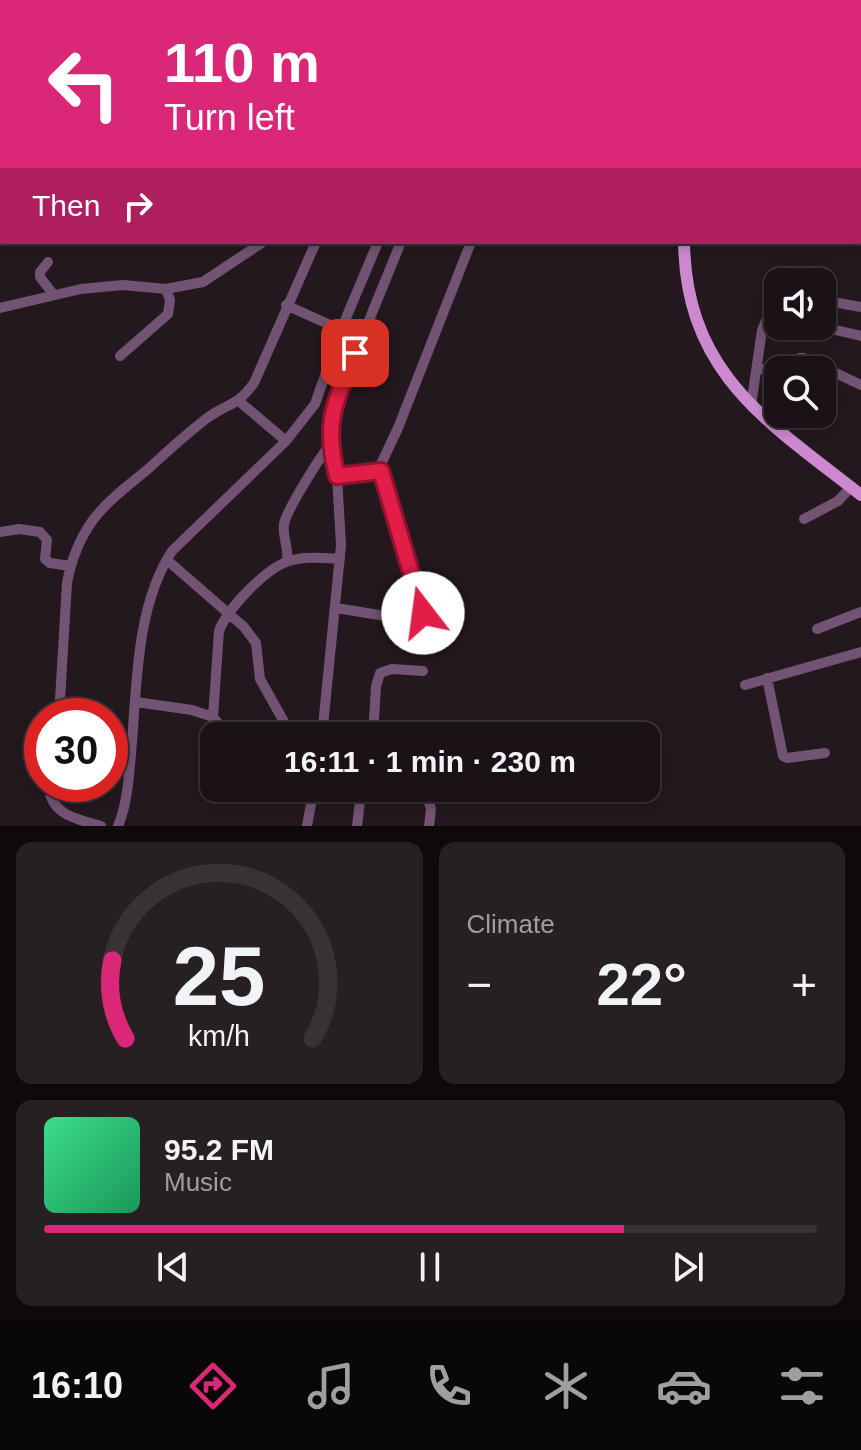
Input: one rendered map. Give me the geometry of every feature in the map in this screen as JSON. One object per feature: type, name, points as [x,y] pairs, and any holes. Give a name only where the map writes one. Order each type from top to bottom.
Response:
[{"type":"main road","points":[[684,244],[690,307],[708,349],[731,384],[751,406],[856,491]]},
{"type":"street","points":[[0,308],[53,294],[123,285],[166,289],[203,282],[260,244]]},
{"type":"street","points":[[60,698],[63,620],[70,566],[93,520],[210,416],[240,402],[254,383],[315,244]]},
{"type":"street","points":[[118,826],[130,764],[144,625],[150,593],[159,572],[172,551],[286,441],[315,404],[341,330],[377,244]]},
{"type":"street","points":[[324,722],[340,559],[337,476],[329,446],[334,410],[400,244]]},
{"type":"street","points":[[336,608],[401,619],[419,618],[423,613],[381,471],[384,452],[398,428],[470,244]]},
{"type":"street","points":[[48,262],[40,275],[53,294]]},
{"type":"street","points":[[120,356],[168,314],[170,300],[166,289]]},
{"type":"street","points":[[836,303],[861,307]]},
{"type":"street","points":[[286,305],[341,330]]},
{"type":"street","points":[[751,406],[764,327]]},
{"type":"street","points":[[836,330],[861,336]]},
{"type":"street","points":[[757,367],[764,370]]},
{"type":"street","points":[[836,373],[861,385]]},
{"type":"street","points":[[240,402],[286,441]]},
{"type":"street","points":[[315,404],[334,410]]},
{"type":"street","points":[[287,561],[289,551],[284,533],[288,513],[329,446]]},
{"type":"street","points":[[337,476],[381,471]]},
{"type":"street","points":[[804,519],[856,491]]},
{"type":"street","points":[[0,532],[19,529],[40,532],[47,540],[45,559],[50,563],[70,566]]},
{"type":"street","points":[[213,717],[219,631],[228,614],[258,582],[287,561],[340,559]]},
{"type":"street","points":[[167,560],[244,627],[256,643],[260,679],[284,722]]},
{"type":"street","points":[[817,629],[861,612]]},
{"type":"street","points":[[745,685],[861,652]]},
{"type":"street","points":[[374,722],[380,673],[392,669],[423,671]]},
{"type":"street","points":[[767,678],[783,756],[825,753]]},
{"type":"street","points":[[136,702],[192,710],[213,717],[217,722]]},
{"type":"street","points":[[53,802],[58,810],[71,818],[101,826]]},
{"type":"street","points":[[307,826],[313,802]]},
{"type":"street","points":[[357,826],[364,802]]},
{"type":"street","points":[[429,802],[429,826]]},
{"type":"route","points":[[355,353],[330,422],[329,446],[337,476],[381,471],[423,613]]}]
